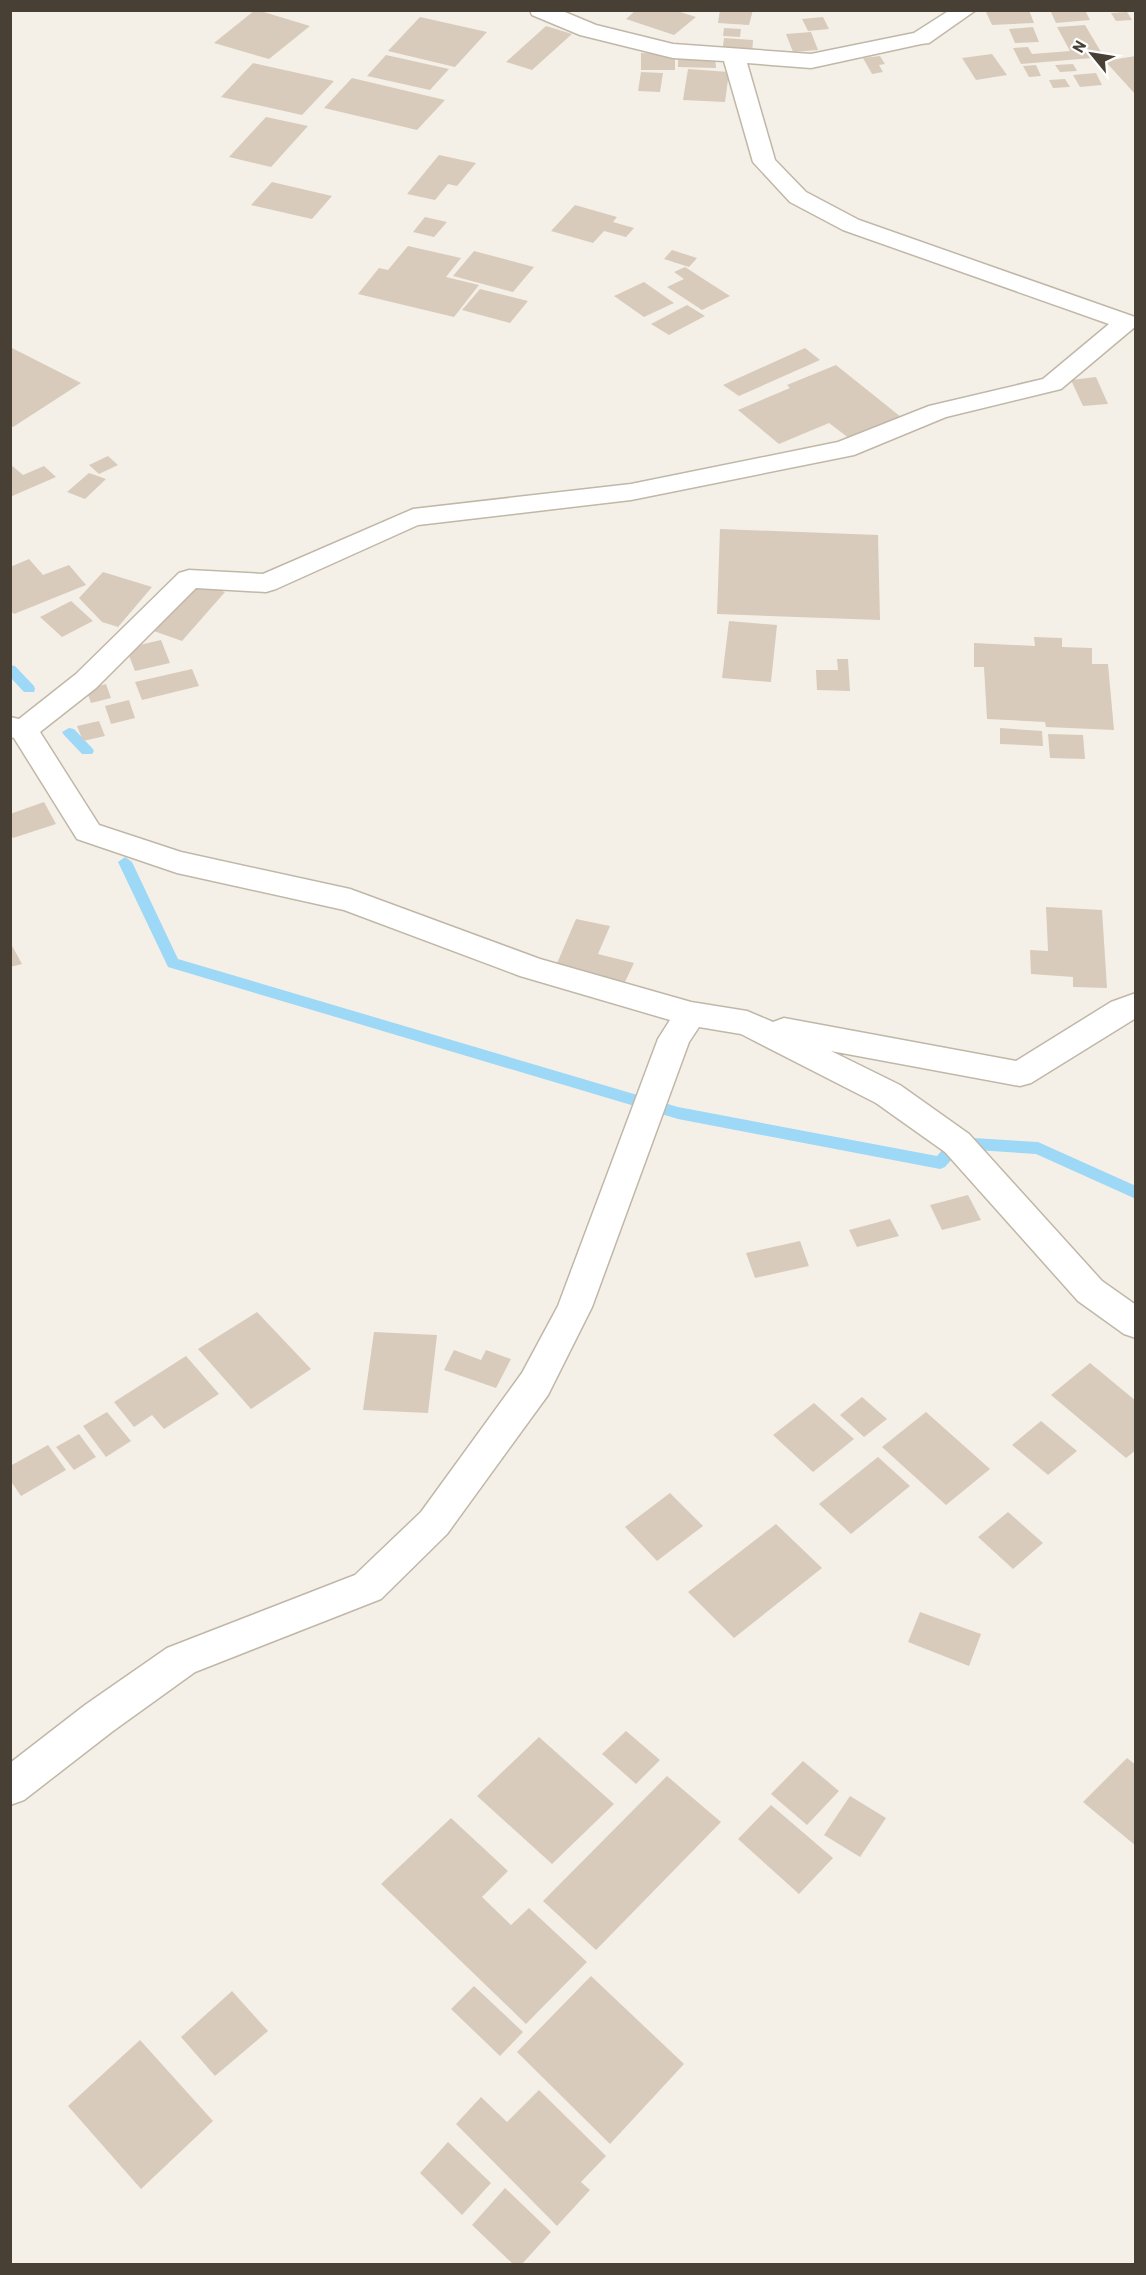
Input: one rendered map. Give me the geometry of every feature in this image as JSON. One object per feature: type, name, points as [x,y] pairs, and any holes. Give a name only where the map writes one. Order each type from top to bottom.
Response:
[{"type":"street","points":[[540,10],[588,30],[673,51],[811,61],[921,38],[966,10]]},
{"type":"street","points":[[734,57],[764,162],[798,197],[851,225],[1126,322],[1052,384],[938,411],[845,449],[631,492],[414,518],[266,583],[189,579],[86,681],[17,729],[88,832],[177,862],[350,900],[531,968],[691,1014],[1020,1074],[1122,1010],[1136,1005]]},
{"type":"street","points":[[10,1787],[99,1718],[181,1660],[368,1587],[434,1523],[535,1384],[575,1307],[674,1039],[691,1014]]},
{"type":"street","points":[[747,1023],[888,1094],[957,1143],[1090,1291],[1136,1324]]},
{"type":"building","points":[[255,10],[310,26],[269,59],[214,43]]},
{"type":"building","points":[[636,10],[674,10],[696,17],[674,35],[626,19]]},
{"type":"building","points":[[720,10],[753,10],[749,25],[718,23]]},
{"type":"building","points":[[1029,10],[1034,23],[992,25],[986,12]]},
{"type":"building","points":[[1050,10],[1085,10],[1090,20],[1056,23]]},
{"type":"building","points":[[1127,12],[1132,20],[1116,21],[1111,13]]},
{"type":"building","points":[[420,17],[487,32],[455,67],[388,51]]},
{"type":"building","points":[[823,17],[829,29],[808,31],[802,19]]},
{"type":"building","points":[[1085,25],[1104,57],[1021,64],[1013,48],[1028,47],[1032,54],[1070,51],[1057,27]]},
{"type":"building","points":[[546,26],[572,34],[532,70],[506,62]]},
{"type":"building","points":[[1033,27],[1039,42],[1015,43],[1009,29]]},
{"type":"building","points":[[724,28],[741,29],[740,37],[723,36]]},
{"type":"building","points":[[811,32],[818,50],[793,52],[786,34]]},
{"type":"building","points":[[724,38],[753,40],[752,54],[722,53]]},
{"type":"building","points":[[641,53],[675,54],[675,70],[641,70]]},
{"type":"building","points":[[992,54],[1007,75],[976,80],[962,58]]},
{"type":"building","points":[[386,55],[449,69],[430,90],[367,76]]},
{"type":"building","points":[[678,55],[715,55],[716,68],[678,67]]},
{"type":"building","points":[[880,56],[885,64],[879,65],[883,72],[872,74],[863,58]]},
{"type":"building","points":[[1136,56],[1136,95],[1105,61]]},
{"type":"building","points":[[253,63],[334,81],[302,115],[221,97]]},
{"type":"building","points":[[1073,64],[1077,71],[1060,72],[1055,65]]},
{"type":"building","points":[[1036,65],[1041,76],[1029,77],[1023,66]]},
{"type":"building","points":[[688,69],[729,72],[725,102],[683,100]]},
{"type":"building","points":[[641,72],[663,73],[660,92],[638,91]]},
{"type":"building","points":[[1096,73],[1102,85],[1080,87],[1073,75]]},
{"type":"building","points":[[352,78],[445,100],[417,130],[324,108]]},
{"type":"building","points":[[1065,79],[1070,87],[1053,88],[1049,80]]},
{"type":"building","points":[[266,117],[308,126],[271,167],[229,157]]},
{"type":"building","points":[[439,155],[476,163],[457,186],[448,184],[435,200],[407,194]]},
{"type":"building","points":[[272,182],[332,196],[312,219],[251,205]]},
{"type":"building","points":[[575,205],[617,217],[613,222],[634,228],[626,237],[604,231],[593,243],[551,231]]},
{"type":"building","points":[[425,217],[447,222],[434,237],[413,232]]},
{"type":"building","points":[[408,246],[461,258],[446,277],[479,285],[454,317],[358,294],[379,268],[388,270]]},
{"type":"building","points":[[672,250],[697,258],[689,267],[664,259]]},
{"type":"building","points":[[474,251],[534,267],[513,292],[453,276]]},
{"type":"building","points":[[685,267],[730,296],[702,310],[667,287],[684,279],[674,272]]},
{"type":"building","points":[[644,282],[674,303],[644,317],[614,296]]},
{"type":"building","points":[[480,289],[528,301],[510,323],[462,310]]},
{"type":"building","points":[[687,305],[705,316],[669,335],[651,324]]},
{"type":"building","points":[[10,347],[81,383],[13,427],[10,426]]},
{"type":"building","points":[[805,348],[820,360],[739,396],[723,385]]},
{"type":"building","points":[[836,365],[901,417],[850,439],[829,423],[779,444],[738,410],[790,388],[787,385]]},
{"type":"building","points":[[1096,377],[1108,404],[1083,406],[1071,380]]},
{"type":"building","points":[[108,456],[118,465],[99,474],[89,465]]},
{"type":"building","points":[[10,464],[23,475],[44,466],[56,477],[10,497]]},
{"type":"building","points":[[89,473],[106,479],[85,499],[67,492]]},
{"type":"building","points":[[720,529],[878,535],[880,620],[717,614]]},
{"type":"building","points":[[29,559],[43,575],[69,565],[86,585],[14,614],[10,610],[10,567]]},
{"type":"building","points":[[103,572],[152,587],[118,627],[102,622],[79,598]]},
{"type":"building","points":[[191,581],[225,592],[182,641],[148,629]]},
{"type":"building","points":[[71,601],[93,621],[62,637],[40,617]]},
{"type":"building","points":[[729,621],[777,625],[771,682],[722,678]]},
{"type":"building","points":[[1034,637],[1062,638],[1062,647],[1092,648],[1092,664],[1108,664],[1114,730],[1046,727],[1045,722],[987,719],[984,667],[974,667],[974,643],[1035,646]]},
{"type":"building","points":[[161,640],[170,663],[135,671],[126,648]]},
{"type":"building","points":[[837,659],[848,659],[850,691],[817,690],[816,670],[838,670]]},
{"type":"building","points":[[192,669],[199,686],[142,700],[135,682]]},
{"type":"building","points":[[106,684],[111,698],[91,703],[86,689]]},
{"type":"building","points":[[129,700],[135,718],[111,724],[105,706]]},
{"type":"building","points":[[99,721],[105,736],[83,741],[77,726]]},
{"type":"building","points":[[1000,728],[1042,731],[1043,746],[1000,744]]},
{"type":"building","points":[[1048,734],[1083,735],[1085,759],[1050,758]]},
{"type":"building","points":[[44,802],[56,824],[13,838],[10,834],[10,814]]},
{"type":"building","points":[[1046,907],[1102,910],[1107,988],[1073,987],[1073,977],[1031,974],[1030,950],[1048,951]]},
{"type":"building","points":[[576,919],[610,926],[598,954],[634,963],[624,984],[555,968]]},
{"type":"building","points":[[10,942],[22,964],[10,967]]},
{"type":"building","points":[[968,1195],[981,1220],[942,1230],[930,1205]]},
{"type":"building","points":[[890,1219],[899,1236],[857,1247],[849,1230]]},
{"type":"building","points":[[800,1241],[809,1266],[755,1278],[746,1253]]},
{"type":"building","points":[[257,1312],[311,1369],[251,1409],[198,1349]]},
{"type":"building","points":[[374,1332],[437,1335],[428,1413],[363,1410]]},
{"type":"building","points":[[454,1350],[481,1360],[486,1350],[511,1359],[496,1388],[444,1370]]},
{"type":"building","points":[[186,1356],[219,1394],[164,1429],[152,1415],[134,1427],[114,1402]]},
{"type":"building","points":[[1090,1363],[1136,1401],[1136,1450],[1126,1458],[1051,1395]]},
{"type":"building","points":[[862,1397],[887,1419],[864,1437],[840,1415]]},
{"type":"building","points":[[814,1403],[854,1439],[813,1472],[773,1435]]},
{"type":"building","points":[[107,1412],[131,1441],[106,1457],[83,1426]]},
{"type":"building","points":[[926,1412],[990,1469],[946,1505],[882,1447]]},
{"type":"building","points":[[1041,1421],[1077,1451],[1048,1475],[1012,1445]]},
{"type":"building","points":[[79,1434],[96,1457],[74,1470],[56,1447]]},
{"type":"building","points":[[48,1445],[66,1470],[21,1496],[10,1480],[10,1466]]},
{"type":"building","points":[[878,1457],[910,1486],[851,1534],[819,1504]]},
{"type":"building","points":[[670,1493],[703,1526],[657,1561],[625,1527]]},
{"type":"building","points":[[1008,1512],[1043,1543],[1013,1569],[978,1537]]},
{"type":"building","points":[[776,1524],[822,1568],[734,1638],[688,1592]]},
{"type":"building","points":[[920,1612],[981,1634],[969,1666],[908,1642]]},
{"type":"building","points":[[626,1731],[660,1760],[636,1784],[602,1754]]},
{"type":"building","points":[[539,1737],[614,1804],[552,1864],[477,1796]]},
{"type":"building","points":[[1127,1758],[1136,1765],[1136,1846],[1083,1802]]},
{"type":"building","points":[[803,1761],[839,1791],[807,1825],[771,1794]]},
{"type":"building","points":[[667,1776],[721,1822],[596,1950],[543,1901]]},
{"type":"building","points":[[850,1796],[886,1818],[860,1857],[824,1835]]},
{"type":"building","points":[[771,1805],[833,1858],[799,1894],[738,1839]]},
{"type":"building","points":[[451,1818],[508,1871],[482,1897],[511,1925],[529,1908],[587,1962],[526,2024],[381,1884]]},
{"type":"building","points":[[591,1976],[684,2064],[610,2144],[517,2052]]},
{"type":"building","points":[[474,1986],[523,2032],[500,2056],[451,2009]]},
{"type":"building","points":[[232,1991],[268,2031],[215,2076],[181,2037]]},
{"type":"building","points":[[140,2040],[213,2121],[141,2189],[68,2106]]},
{"type":"building","points":[[539,2090],[606,2156],[581,2182],[590,2190],[557,2226],[456,2124],[481,2097],[507,2122]]},
{"type":"building","points":[[448,2142],[491,2183],[462,2215],[420,2173]]},
{"type":"building","points":[[505,2188],[551,2232],[522,2264],[513,2264],[472,2225]]},
{"type":"waterway","points":[[10,669],[29,689]]},
{"type":"waterway","points":[[69,732],[87,751]]},
{"type":"waterway","points":[[125,862],[173,963],[678,1113],[940,1163],[957,1143],[1038,1148],[1136,1193]]}]
